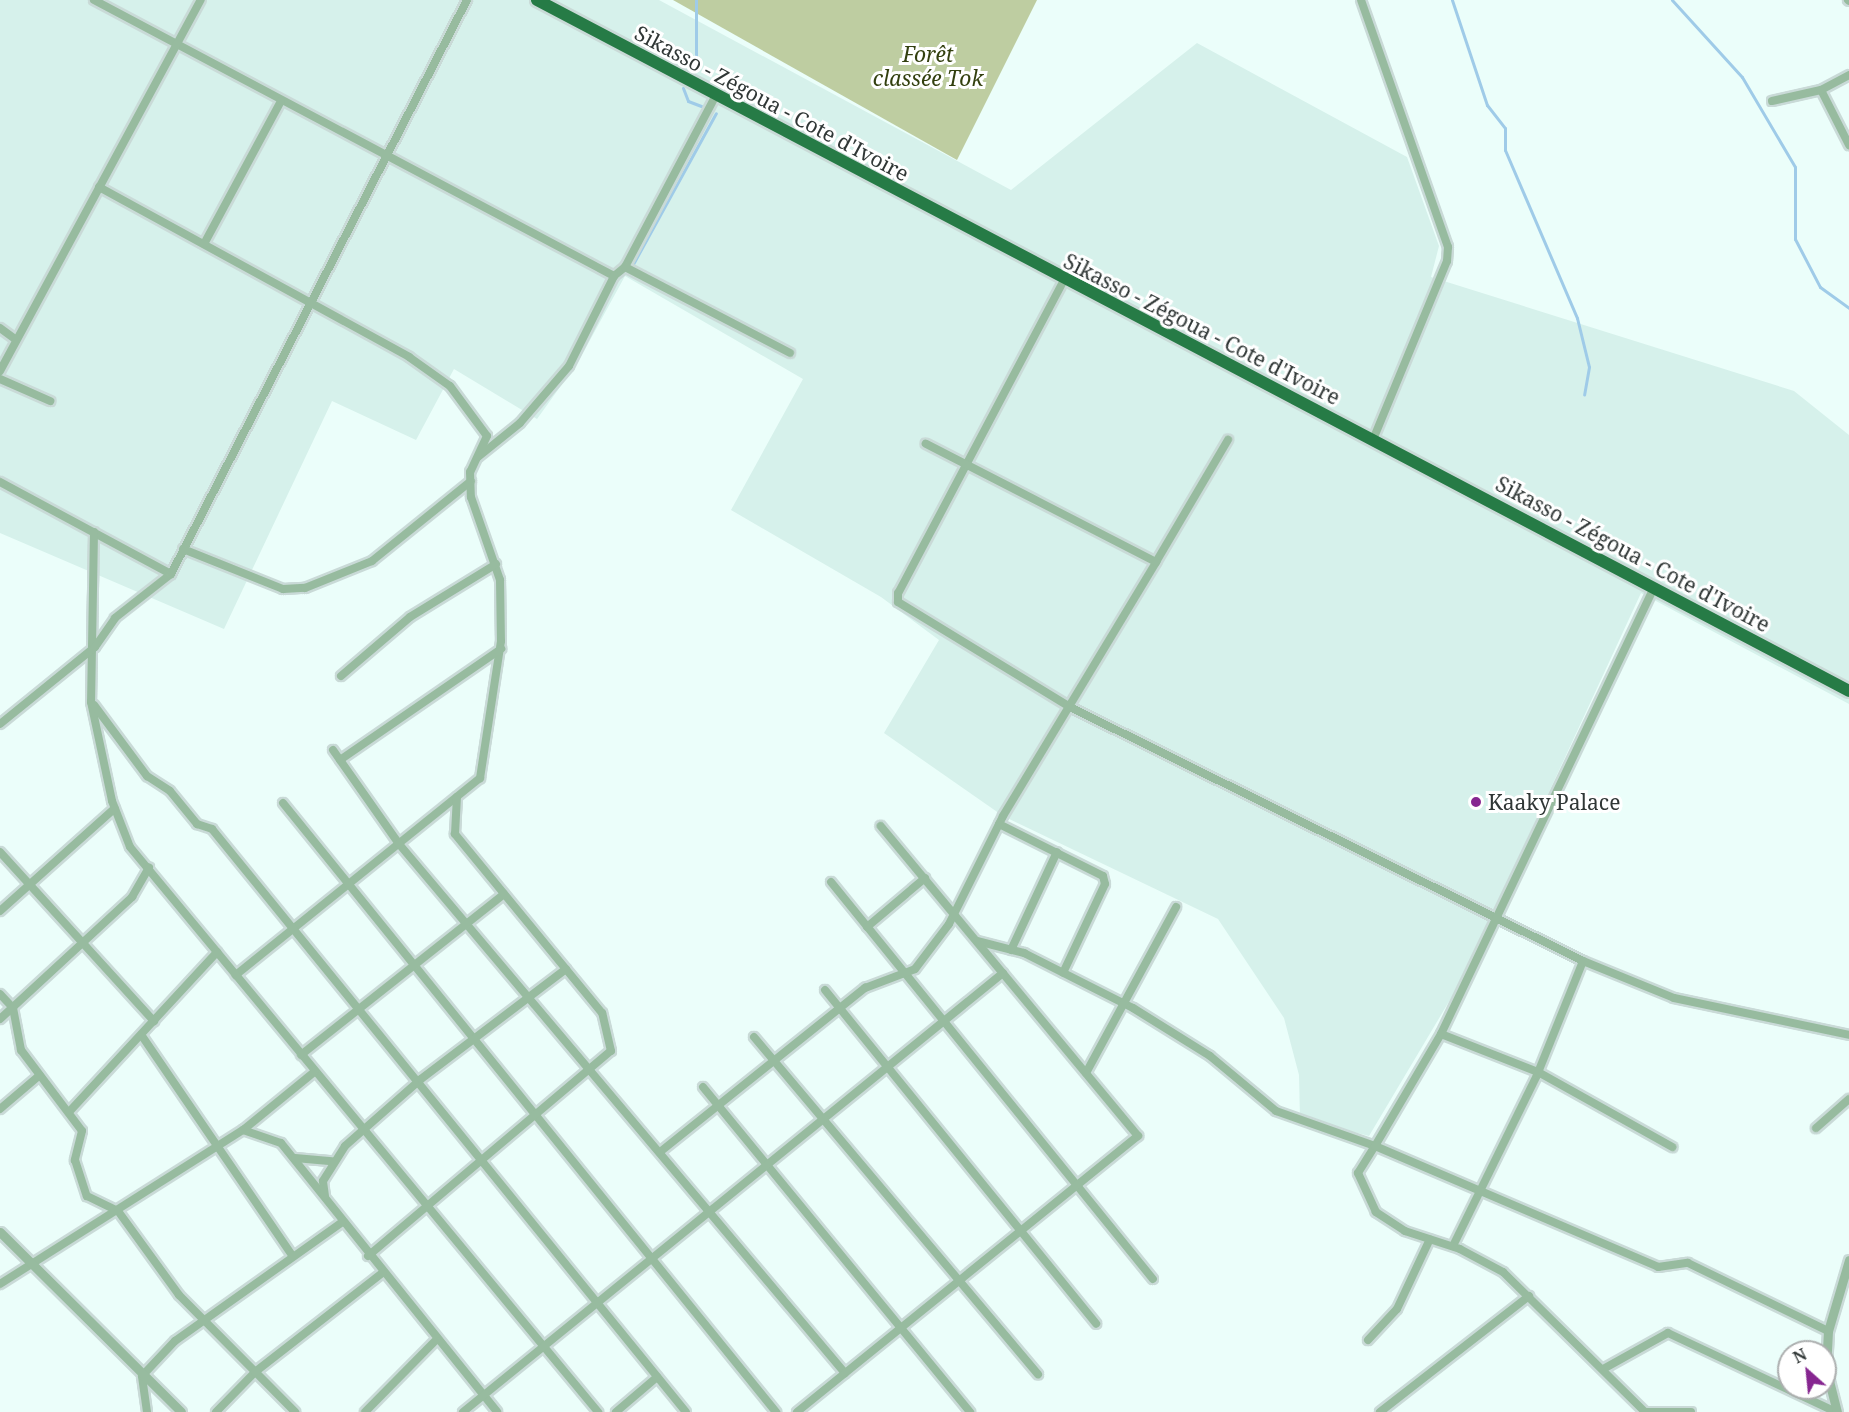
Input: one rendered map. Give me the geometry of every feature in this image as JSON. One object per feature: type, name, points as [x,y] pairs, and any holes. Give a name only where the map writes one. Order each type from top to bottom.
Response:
[{"type":"highway","name":"Sikasso - Zégoua - Cote d'Ivoire","points":[[537,0],[1064,280],[1373,440],[1849,692]]},
{"type":"street","points":[[94,0],[615,276]]},
{"type":"street","points":[[0,371],[15,339],[178,46],[201,0]]},
{"type":"street","points":[[0,724],[95,647],[115,618],[171,574],[467,0]]},
{"type":"street","points":[[1361,0],[1448,247],[1447,261],[1373,440]]},
{"type":"street","points":[[1772,101],[1821,90],[1849,75]]},
{"type":"street","points":[[1821,90],[1849,145]]},
{"type":"street","points":[[477,458],[520,423],[569,366],[615,276],[625,267],[716,95]]},
{"type":"street","points":[[204,244],[281,101]]},
{"type":"street","points":[[99,187],[310,303],[450,386],[487,436],[477,458],[471,481],[471,497],[496,564],[501,650],[480,778],[236,975]]},
{"type":"street","points":[[625,267],[790,353]]},
{"type":"street","points":[[1064,280],[966,465],[898,602],[1071,707],[1583,961],[1674,998],[1849,1035]]},
{"type":"street","points":[[0,328],[15,339]]},
{"type":"street","points":[[0,379],[50,401]]},
{"type":"street","points":[[660,1152],[776,1062],[865,988],[915,969],[954,914],[999,824],[1071,707],[1228,440]]},
{"type":"street","points":[[926,444],[1156,562]]},
{"type":"street","points":[[183,549],[283,590],[305,588],[372,561],[471,481]]},
{"type":"street","points":[[0,482],[171,574]]},
{"type":"street","points":[[94,532],[95,647],[92,702],[115,808],[130,848],[149,868],[363,1132],[598,1412]]},
{"type":"street","points":[[341,676],[410,617],[496,564]]},
{"type":"street","points":[[1653,590],[1441,1034],[1358,1173],[1362,1191],[1376,1212],[1405,1231],[1453,1246],[1503,1272],[1605,1368],[1645,1412],[1691,1412]]},
{"type":"street","points":[[340,760],[501,650]]},
{"type":"street","points":[[92,702],[147,776],[170,791],[197,824],[212,829],[293,929],[355,1012],[686,1412]]},
{"type":"street","points":[[333,750],[399,844],[845,1373]]},
{"type":"street","points":[[368,1256],[611,1051],[602,1013],[455,834],[457,797]]},
{"type":"street","points":[[283,803],[776,1412]]},
{"type":"street","points":[[0,911],[115,808]]},
{"type":"street","points":[[999,824],[1100,872],[1105,884],[1063,973]]},
{"type":"street","points":[[797,1412],[1138,1136],[881,826]]},
{"type":"street","points":[[0,852],[154,1021]]},
{"type":"street","points":[[1011,950],[1057,852]]},
{"type":"street","points":[[0,1019],[84,944],[132,897],[149,868]]},
{"type":"street","points":[[867,927],[925,878]]},
{"type":"street","points":[[831,882],[1153,1280]]},
{"type":"street","points":[[301,1055],[504,894]]},
{"type":"street","points":[[1086,1073],[1176,907]]},
{"type":"street","points":[[977,941],[1011,950],[1123,1003],[1210,1056],[1276,1111],[1375,1146],[1658,1267],[1688,1263],[1828,1331]]},
{"type":"street","points":[[69,1112],[217,952]]},
{"type":"street","points":[[1453,1246],[1538,1072],[1583,961]]},
{"type":"street","points":[[325,1198],[323,1181],[332,1161],[416,1083],[566,969]]},
{"type":"street","points":[[463,1412],[708,1210],[1003,973]]},
{"type":"street","points":[[825,990],[1096,1324]]},
{"type":"street","points":[[0,994],[13,1008],[21,1050],[82,1131],[75,1160],[78,1180],[87,1196],[118,1211],[155,1266],[201,1318],[295,1412]]},
{"type":"street","points":[[1441,1034],[1538,1072],[1672,1147]]},
{"type":"street","points":[[141,1035],[292,1255]]},
{"type":"street","points":[[754,1036],[1038,1374]]},
{"type":"street","points":[[0,1284],[243,1130],[314,1072]]},
{"type":"street","points":[[0,1109],[40,1075]]},
{"type":"street","points":[[703,1087],[970,1412]]},
{"type":"street","points":[[1816,1128],[1849,1099]]},
{"type":"street","points":[[243,1130],[267,1135],[294,1158],[341,1223],[497,1412]]},
{"type":"street","points":[[294,1158],[332,1161]]},
{"type":"street","points":[[142,1376],[201,1318],[341,1223]]},
{"type":"street","points":[[0,1232],[142,1376],[181,1412]]},
{"type":"street","points":[[1368,1340],[1397,1310],[1430,1239]]},
{"type":"street","points":[[1836,1412],[1826,1369],[1828,1331],[1849,1260]]},
{"type":"street","points":[[216,1412],[255,1372],[382,1273]]},
{"type":"street","points":[[1380,1412],[1529,1296]]},
{"type":"street","points":[[1605,1368],[1668,1334],[1836,1412]]},
{"type":"street","points":[[364,1412],[436,1340]]},
{"type":"street","points":[[142,1376],[147,1412]]},
{"type":"street","points":[[616,1412],[657,1377]]},
{"type":"shaded area","points":[[0,0],[659,0],[1011,190],[1197,43],[1407,157],[1439,246],[1431,277],[1794,391],[1849,435],[1849,704],[1641,593],[1463,978],[1369,1136],[1300,1118],[1299,1075],[1284,1018],[1218,919],[1003,816],[884,733],[939,640],[881,597],[731,510],[803,379],[625,276],[578,362],[537,419],[454,369],[416,440],[332,401],[224,629],[0,533]]},
{"type":"green space","name":"Forêt classée Tok","points":[[673,0],[1037,0],[957,160]]},
{"type":"waterway","points":[[690,71],[696,58],[696,0]]},
{"type":"waterway","points":[[1452,0],[1487,105],[1505,128],[1505,150],[1577,318],[1589,367],[1584,395]]},
{"type":"waterway","points":[[1672,0],[1742,77],[1795,167],[1795,239],[1820,287],[1849,308]]},
{"type":"waterway","points":[[683,88],[688,101],[701,106]]},
{"type":"waterway","points":[[633,264],[716,113]]},
{"type":"place","name":"Kaaky Palace","points":[[1476,802]]}]
